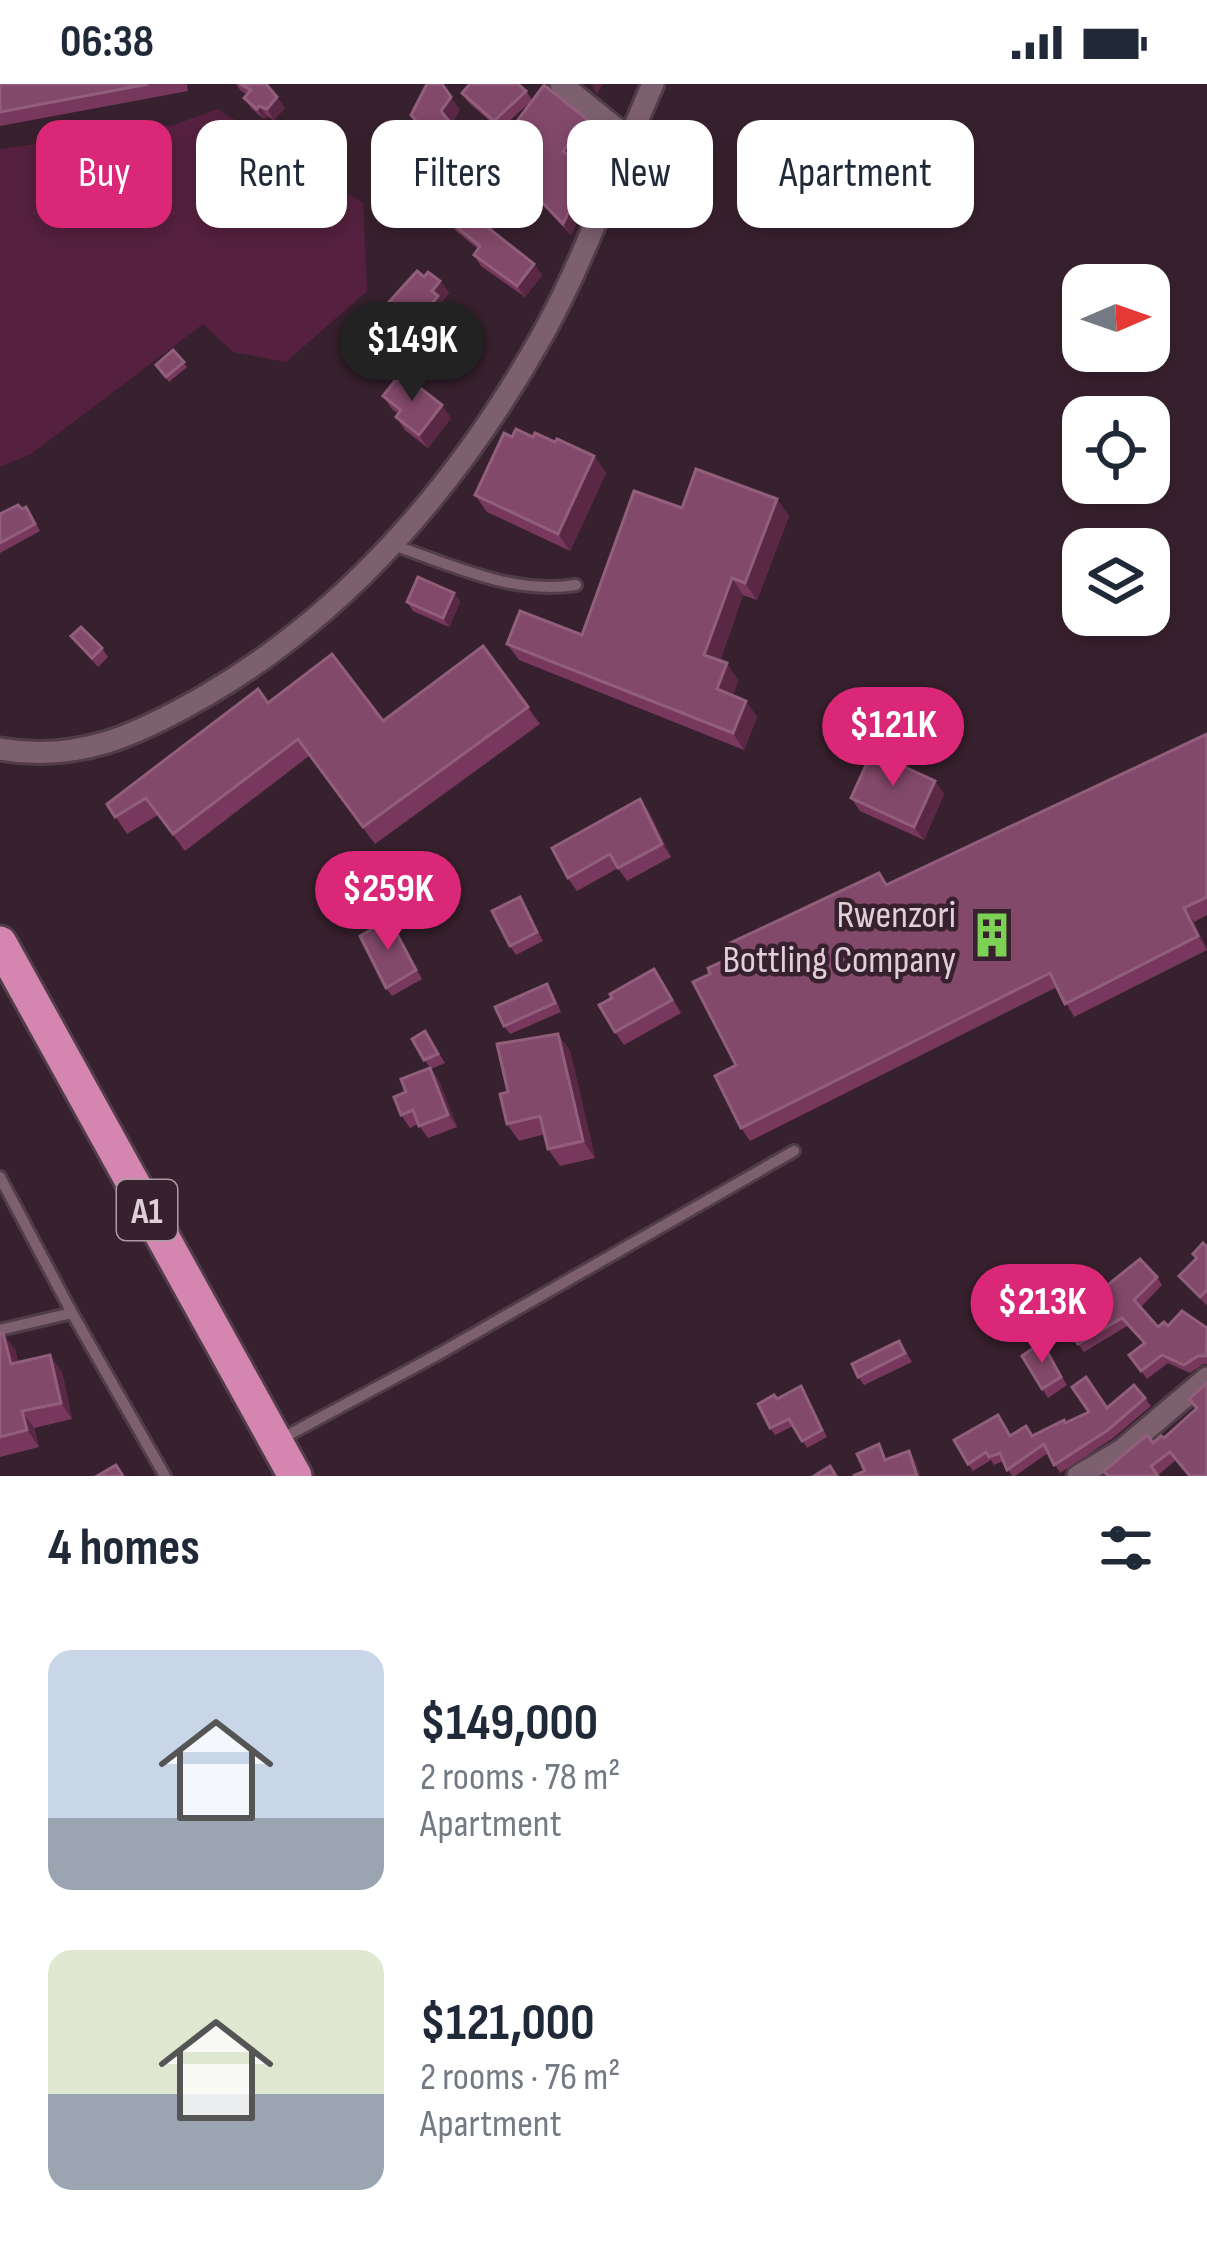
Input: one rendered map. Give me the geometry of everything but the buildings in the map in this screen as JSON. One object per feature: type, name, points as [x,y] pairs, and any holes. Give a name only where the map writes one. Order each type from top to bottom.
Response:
[{"type":"highway","name":"A1","points":[[0,944],[295,1476]]},
{"type":"street","points":[[561,84],[606,120]]},
{"type":"street","points":[[637,120],[653,84]]},
{"type":"street","points":[[0,749],[27,754],[91,749],[139,732],[228,683],[277,647],[393,545],[465,457],[544,333],[590,228]]},
{"type":"street","points":[[1078,1476],[1122,1450],[1207,1378]]},
{"type":"lane","points":[[393,545],[508,584],[555,589],[576,585]]},
{"type":"lane","points":[[276,1442],[794,1151]]},
{"type":"lane","points":[[0,1177],[165,1476]]},
{"type":"lane","points":[[0,1330],[72,1313]]},
{"type":"shaded area","points":[[218,109],[235,120],[196,120],[196,228],[347,228],[347,193],[363,203],[367,291],[286,362],[233,352],[203,324],[31,454],[0,467],[0,149],[36,144],[36,228],[172,228],[173,125]]},
{"type":"place","name":"Rwenzori Bottling Company","points":[[992,935]]}]
